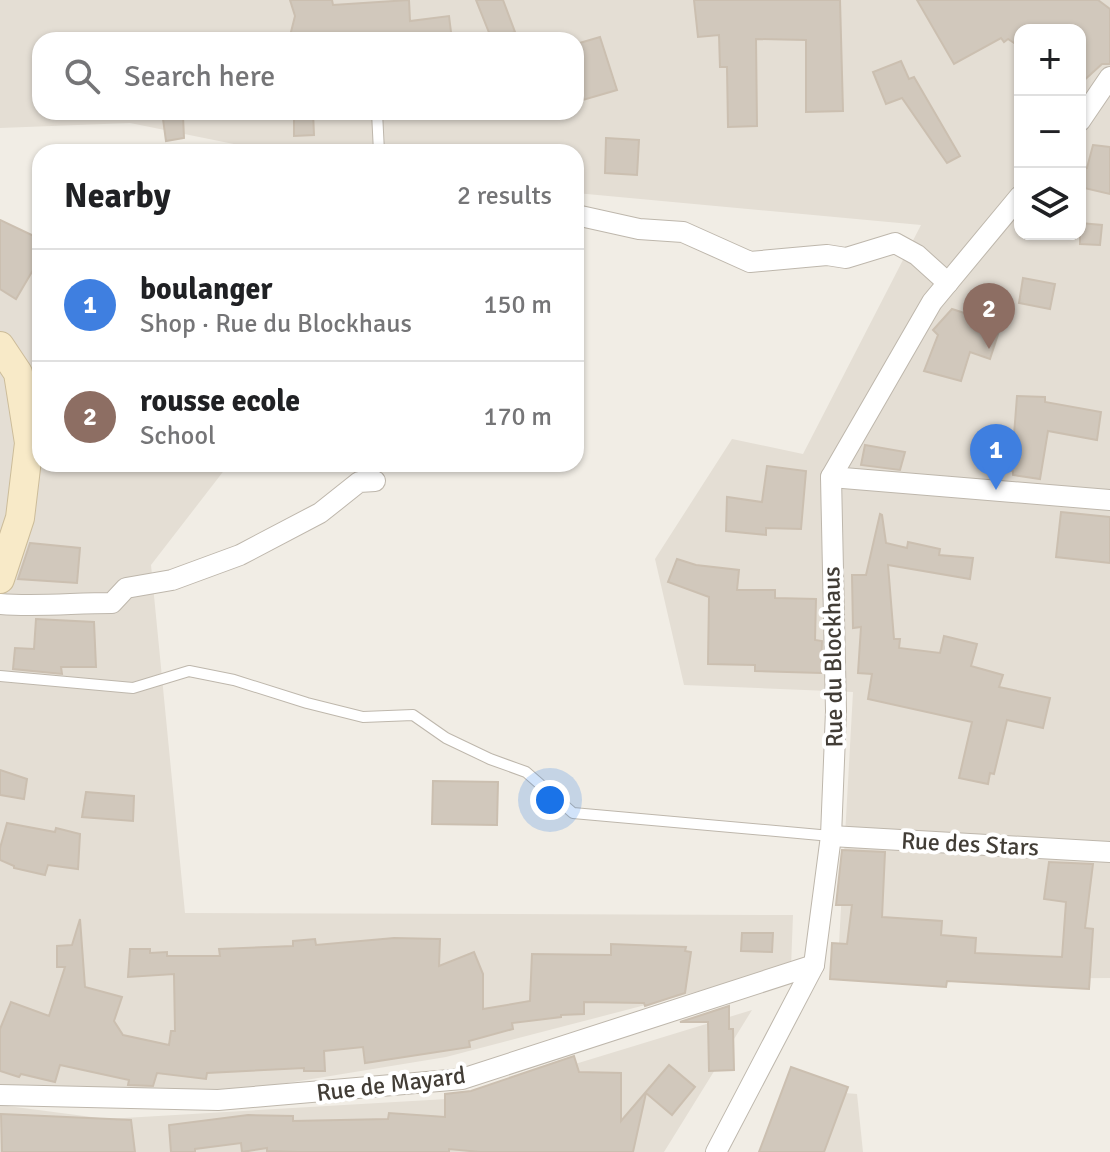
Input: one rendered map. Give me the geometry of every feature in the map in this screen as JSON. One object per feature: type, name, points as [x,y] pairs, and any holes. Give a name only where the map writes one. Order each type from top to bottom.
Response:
[{"type":"street","points":[[1086,112],[1110,77]]},
{"type":"street","points":[[1014,203],[932,302],[831,477],[1110,500]]},
{"type":"street","points":[[584,217],[639,229],[683,232],[750,262],[827,255],[846,258],[895,243],[917,255],[948,283]]},
{"type":"street","points":[[0,346],[18,373],[29,443],[20,518],[0,579]]},
{"type":"street","name":"Rue du Blockhaus","points":[[716,1152],[814,965],[831,836],[836,711],[831,477]]},
{"type":"street","points":[[0,604],[36,607],[64,603],[112,603],[126,588],[172,580],[240,555],[320,513],[359,482],[375,481]]},
{"type":"street","name":"Rue des Stars","points":[[831,836],[1110,852]]},
{"type":"street","name":"Rue de Mayard","points":[[0,1095],[218,1100],[462,1079],[814,965]]},
{"type":"lane","points":[[377,120],[379,144]]},
{"type":"lane","points":[[0,676],[133,688],[189,671],[234,680],[363,717],[413,715],[446,738],[526,772],[573,813],[831,836]]},
{"type":"shaded area","points":[[0,0],[1110,0],[1110,978],[837,980],[853,692],[684,685],[655,559],[732,439],[803,454],[921,225],[584,194],[584,144],[234,144],[130,123],[0,128]]},
{"type":"shaded area","points":[[0,229],[32,235],[32,472],[223,472],[151,565],[185,913],[793,915],[791,967],[446,1057],[239,1091],[0,1087]]},
{"type":"shaded area","points":[[752,1010],[664,1152],[0,1152],[0,1105],[107,1119],[464,1098]]},
{"type":"shaded area","points":[[820,1091],[857,1094],[863,1152],[804,1152]]},
{"type":"building","points":[[290,0],[332,0],[333,5],[409,0],[410,21],[449,16],[451,32],[291,32],[295,16]]},
{"type":"building","points":[[476,0],[503,0],[515,32],[489,32]]},
{"type":"building","points":[[694,0],[840,0],[843,111],[806,112],[806,40],[756,39],[757,126],[728,127],[727,67],[720,67],[719,35],[698,37]]},
{"type":"building","points":[[917,0],[1098,0],[1110,9],[1110,64],[1102,64],[1086,79],[1086,24],[1014,24],[1014,43],[1008,39],[1004,42],[1001,38],[954,64]]},
{"type":"building","points":[[600,37],[617,90],[584,100],[584,42]]},
{"type":"building","points":[[901,61],[909,79],[914,77],[960,156],[947,163],[902,98],[886,104],[873,72]]},
{"type":"building","points":[[163,120],[183,120],[184,138],[166,141]]},
{"type":"building","points":[[294,120],[313,120],[314,135],[294,136]]},
{"type":"building","points":[[606,138],[639,140],[637,175],[605,173]]},
{"type":"building","points":[[1093,145],[1110,147],[1110,194],[1086,188]]},
{"type":"building","points":[[0,220],[32,235],[32,272],[16,299],[0,289]]},
{"type":"building","points":[[1086,224],[1102,225],[1100,245],[1080,244],[1080,240],[1086,240]]},
{"type":"building","points":[[1023,278],[1055,284],[1050,309],[1019,303]]},
{"type":"building","points":[[952,309],[1001,325],[990,359],[970,352],[961,381],[924,371],[938,335],[933,330]]},
{"type":"building","points":[[1017,396],[1045,397],[1045,402],[1101,412],[1097,440],[1048,431],[1040,479],[985,466],[991,431],[1014,435]]},
{"type":"building","points":[[865,445],[905,452],[900,470],[861,465]]},
{"type":"building","points":[[767,466],[806,471],[801,529],[766,528],[766,535],[726,531],[727,497],[762,502]]},
{"type":"building","points":[[1061,512],[1110,517],[1110,563],[1056,557]]},
{"type":"building","points":[[880,514],[886,543],[907,548],[908,542],[940,549],[939,555],[973,558],[970,579],[888,565],[894,639],[900,639],[899,648],[940,653],[944,636],[977,644],[971,666],[1003,675],[999,687],[1050,698],[1043,728],[1007,720],[994,774],[990,773],[988,784],[959,778],[972,722],[868,699],[872,674],[858,673],[861,627],[853,628],[852,575],[866,575]]},
{"type":"building","points":[[30,543],[80,548],[77,583],[18,579]]},
{"type":"building","points":[[677,559],[696,565],[739,570],[737,590],[775,590],[775,598],[816,599],[815,640],[822,641],[821,673],[755,671],[755,665],[708,664],[709,597],[668,582]]},
{"type":"building","points":[[36,619],[94,622],[96,667],[61,667],[62,674],[13,669],[15,648],[34,649]]},
{"type":"building","points":[[0,770],[27,779],[24,799],[0,795]]},
{"type":"building","points":[[433,781],[498,782],[497,825],[432,824]]},
{"type":"building","points":[[86,792],[134,796],[133,821],[82,817]]},
{"type":"building","points":[[7,823],[80,834],[78,869],[48,865],[45,875],[14,868],[0,860]]},
{"type":"building","points":[[842,850],[885,852],[882,917],[942,921],[941,935],[976,938],[975,953],[1062,957],[1066,902],[1044,899],[1049,862],[1093,864],[1085,928],[1093,929],[1089,989],[947,981],[946,987],[830,979],[832,943],[847,944],[852,905],[836,905]]},
{"type":"building","points":[[80,919],[85,987],[122,997],[114,1021],[123,1035],[169,1045],[171,1031],[175,1031],[174,974],[128,977],[130,949],[167,952],[167,956],[220,956],[219,949],[293,946],[293,941],[315,939],[316,945],[394,938],[440,939],[439,966],[474,952],[483,974],[483,1009],[530,1001],[532,954],[611,955],[611,944],[686,947],[685,951],[691,952],[685,993],[645,1006],[644,1003],[584,1002],[584,1014],[512,1023],[513,1029],[469,1041],[470,1047],[365,1063],[363,1047],[324,1051],[325,1071],[304,1071],[304,1068],[207,1073],[206,1079],[157,1073],[153,1086],[128,1085],[129,1080],[60,1065],[55,1082],[0,1071],[0,1029],[11,1002],[49,1016],[65,967],[57,967],[57,946],[72,945]]},
{"type":"building","points":[[742,933],[773,933],[772,952],[741,951]]},
{"type":"building","points":[[729,1006],[734,1070],[709,1071],[708,1022],[680,1022]]},
{"type":"building","points":[[574,1056],[579,1072],[621,1073],[621,1121],[669,1065],[695,1087],[672,1115],[646,1093],[633,1152],[480,1152],[449,1149],[449,1152],[298,1152],[267,1151],[267,1148],[242,1152],[241,1143],[195,1149],[195,1152],[171,1152],[169,1125],[248,1115],[293,1116],[293,1121],[388,1119],[389,1113],[445,1117],[445,1094],[471,1091]]},
{"type":"building","points":[[791,1067],[848,1087],[824,1152],[759,1152]]},
{"type":"building","points":[[1,1114],[131,1120],[135,1152],[2,1152]]},
{"type":"place","name":"rousse ecole","points":[[989,349]]},
{"type":"place","name":"boulanger","points":[[996,490]]}]
